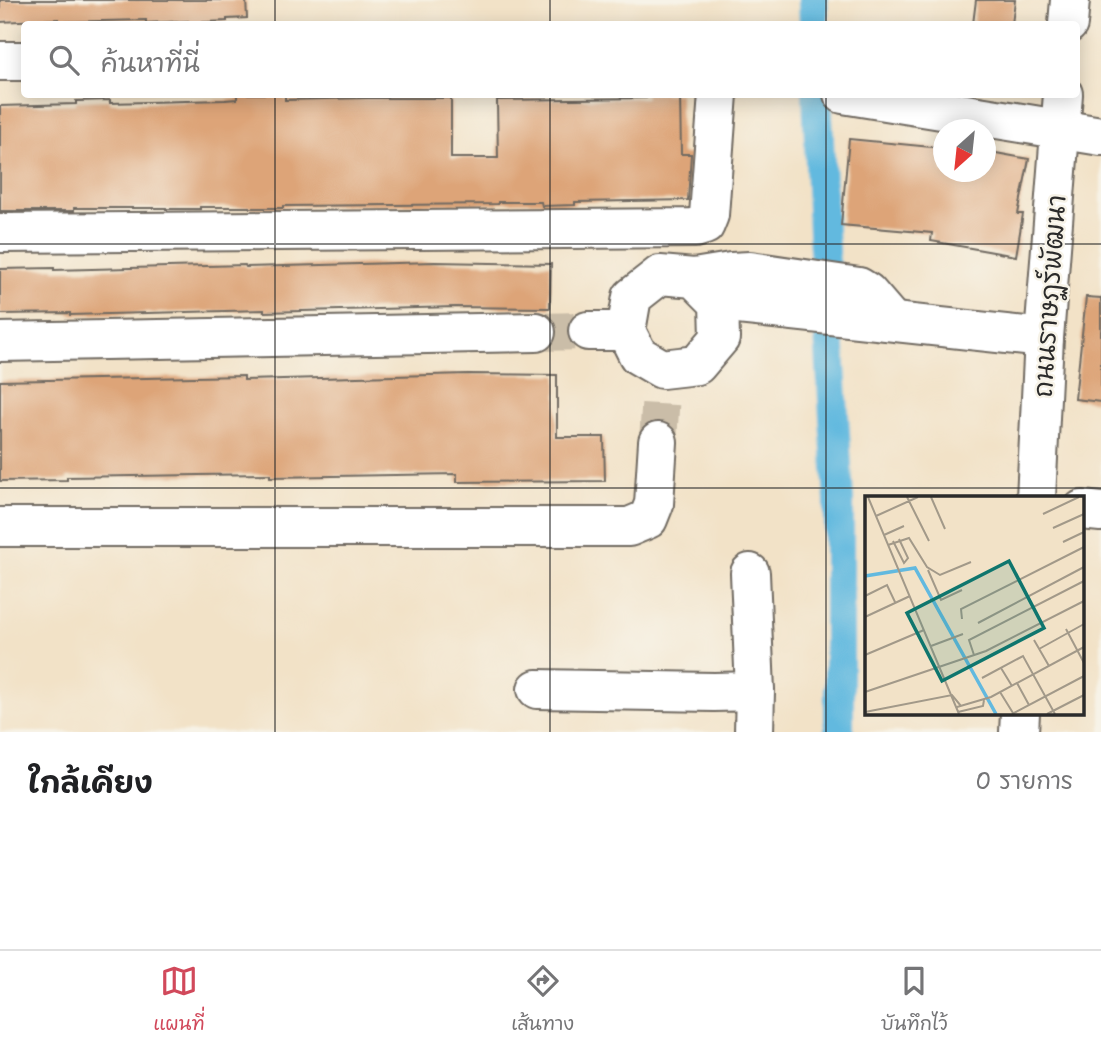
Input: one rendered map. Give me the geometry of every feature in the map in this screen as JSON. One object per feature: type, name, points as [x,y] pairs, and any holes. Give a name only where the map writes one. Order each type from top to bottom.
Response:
[{"type":"street","points":[[1068,21],[1070,0]]},
{"type":"street","points":[[0,61],[21,61]]},
{"type":"street","points":[[0,233],[695,228],[705,225],[709,215],[718,98]]},
{"type":"street","points":[[880,98],[1062,113],[1101,136]]},
{"type":"street","name":"ถนนราษฏร์พัฒนา","points":[[1036,496],[1044,338],[1062,113]]},
{"type":"street","points":[[706,290],[731,272],[750,271],[782,293],[1044,338]]},
{"type":"street","points":[[660,275],[706,290],[720,338],[697,365],[661,381],[638,355],[626,331],[632,297],[660,275]]},
{"type":"street","points":[[588,331],[626,331]]},
{"type":"street","points":[[0,342],[536,332]]},
{"type":"street","points":[[0,527],[629,527],[648,519],[654,504],[658,442]]},
{"type":"street","points":[[750,573],[754,732]]},
{"type":"street","points":[[537,689],[755,691]]},
{"type":"building","points":[[0,0],[246,0],[247,18],[227,21],[59,19],[0,22]]},
{"type":"building","points":[[976,0],[1015,0],[1012,21],[973,21]]},
{"type":"building","points":[[451,98],[451,158],[498,158],[497,100],[680,98],[681,154],[691,154],[688,200],[575,202],[575,205],[542,206],[541,202],[498,202],[283,208],[74,208],[74,211],[0,211],[0,106],[76,104],[76,101],[110,100],[110,103],[237,99]]},
{"type":"building","points":[[849,139],[933,147],[933,182],[996,182],[996,153],[1029,159],[1018,214],[1023,214],[1016,256],[931,241],[932,233],[841,225]]},
{"type":"building","points":[[435,262],[551,264],[550,308],[0,314],[0,269]]},
{"type":"building","points":[[1086,297],[1101,298],[1101,402],[1075,399]]},
{"type":"building","points":[[468,374],[557,375],[557,437],[604,437],[605,481],[457,482],[457,474],[270,477],[270,474],[67,477],[67,480],[0,481],[0,381],[244,376],[244,380]]},
{"type":"waterway","points":[[813,0],[814,21]]},
{"type":"waterway","points":[[817,98],[839,500],[839,732]]},
{"type":"tunnel","points":[[536,332],[588,331]]},
{"type":"tunnel","points":[[658,442],[661,393]]}]
